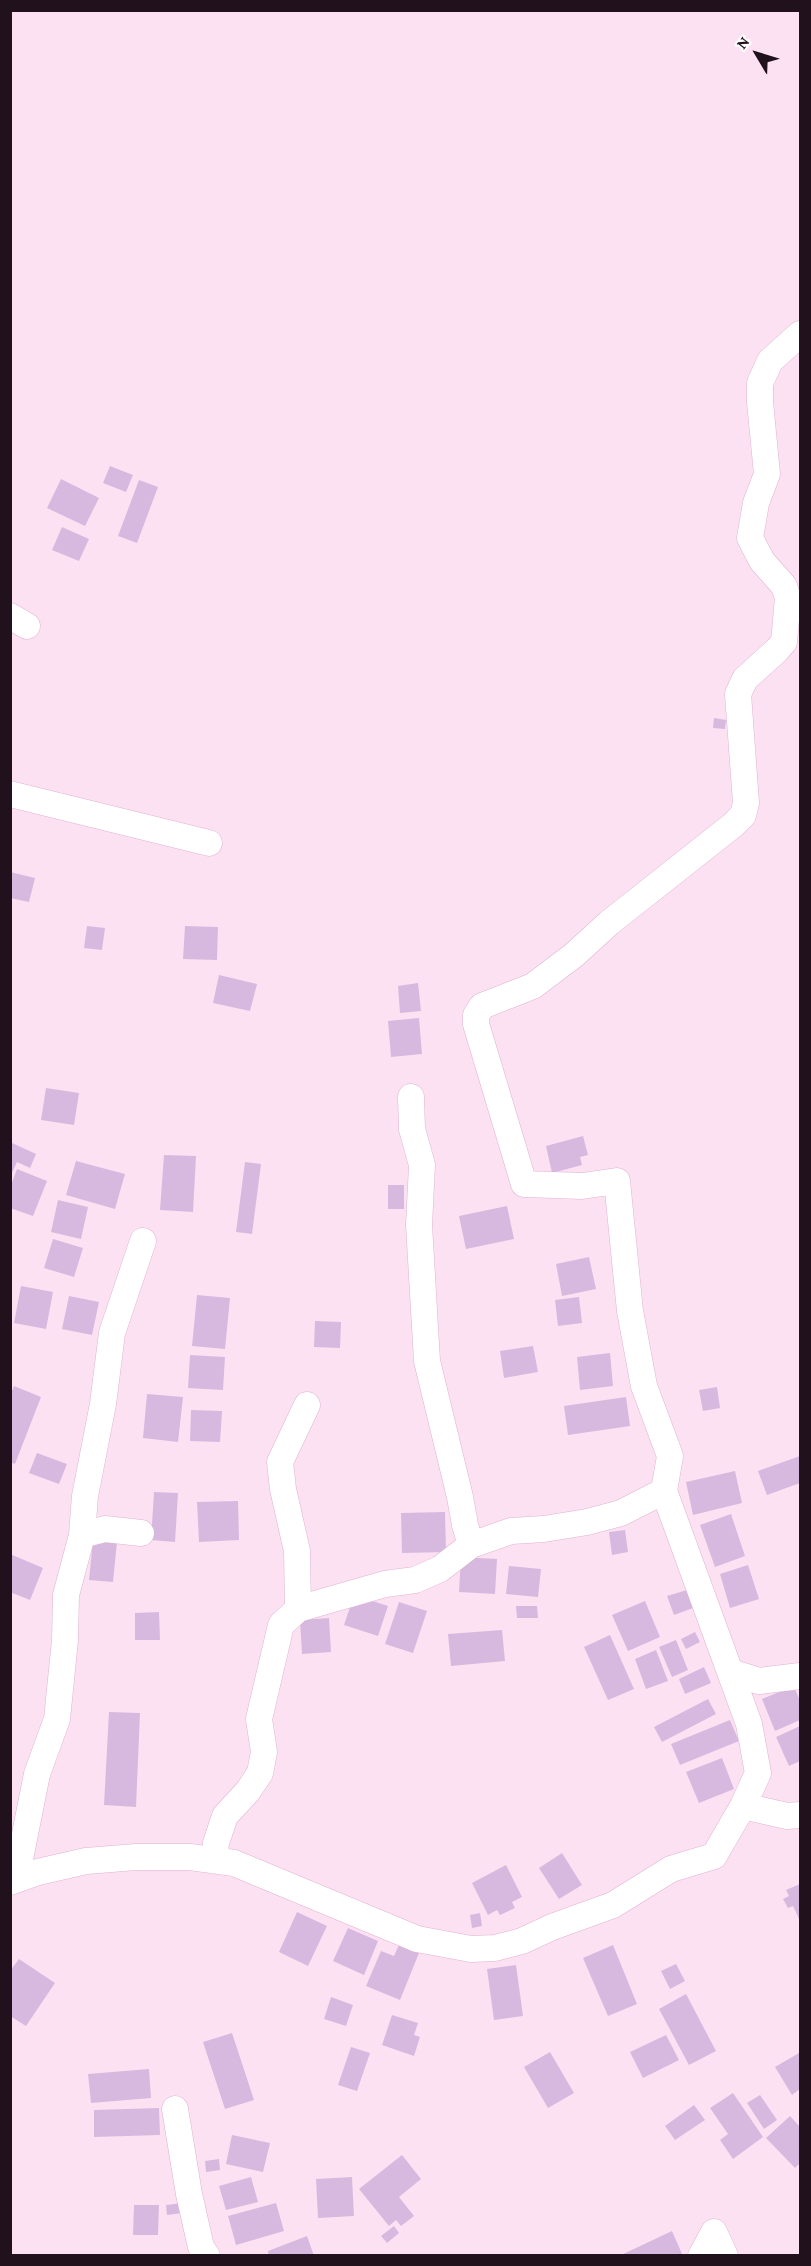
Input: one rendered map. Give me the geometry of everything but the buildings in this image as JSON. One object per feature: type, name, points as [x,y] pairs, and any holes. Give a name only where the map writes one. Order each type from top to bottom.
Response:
[{"type":"street","points":[[143,1241],[112,1334],[86,1496],[82,1535],[66,1595],[65,1640],[57,1719],[37,1774],[13,1881],[86,1861],[136,1857],[190,1857],[214,1860],[234,1863],[417,1939],[471,1949],[495,1948],[522,1941],[552,1927],[613,1905],[671,1869],[714,1856],[743,1806],[758,1773],[749,1724],[664,1491],[670,1456],[644,1386],[630,1311],[617,1181],[582,1186],[524,1184],[476,1024],[476,1015],[482,1006],[533,986],[574,956],[609,923],[743,815],[746,803],[738,694],[746,679],[784,642],[789,598],[784,586],[762,561],[750,538],[756,503],[767,474],[760,383],[770,361],[801,334]]},
{"type":"street","points":[[10,794],[209,843]]},
{"type":"street","points":[[411,1097],[412,1129],[422,1165],[419,1225],[427,1361],[471,1545]]},
{"type":"street","points":[[298,1609],[297,1551],[283,1489],[280,1462],[307,1405]]},
{"type":"street","points":[[214,1860],[216,1843],[225,1816],[248,1791],[260,1773],[264,1752],[260,1719],[281,1625],[298,1609],[386,1584],[415,1580],[440,1569],[471,1545],[511,1531],[544,1529],[587,1522],[621,1513],[664,1491]]},
{"type":"street","points":[[82,1535],[105,1529],[141,1533]]},
{"type":"street","points":[[730,1672],[759,1681],[801,1676]]},
{"type":"street","points":[[743,1806],[787,1816],[801,1815]]},
{"type":"street","points":[[175,2109],[189,2194],[201,2247],[207,2256]]},
{"type":"street","points":[[701,2256],[714,2232],[725,2256]]}]
